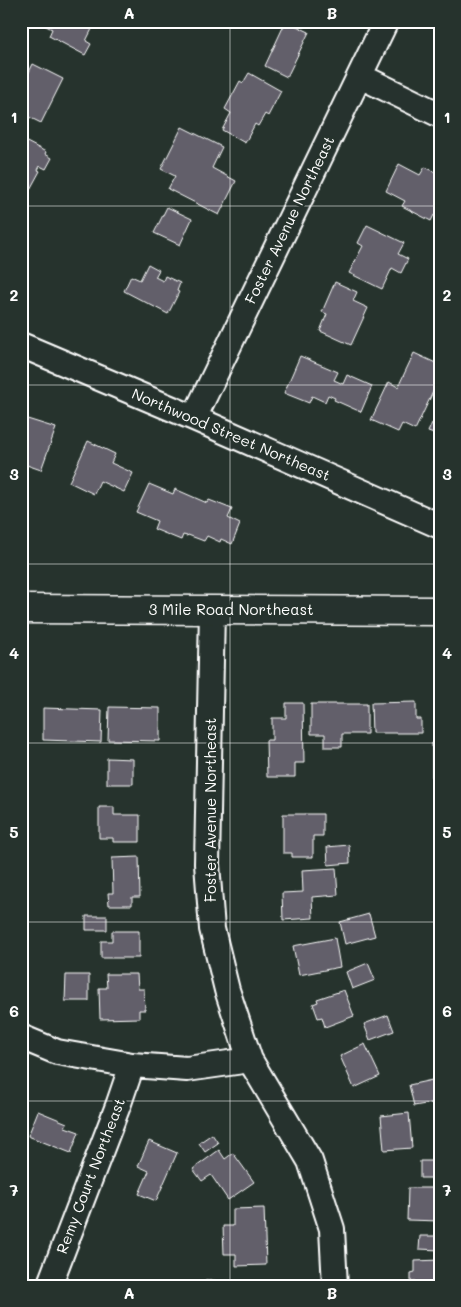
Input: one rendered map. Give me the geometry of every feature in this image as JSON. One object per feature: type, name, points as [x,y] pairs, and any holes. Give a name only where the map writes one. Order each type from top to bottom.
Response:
[{"type":"main road","name":"3 Mile Road Northeast","points":[[21,609],[440,611]]},
{"type":"street","name":"Foster Avenue Northeast","points":[[194,418],[386,21]]},
{"type":"street","points":[[360,76],[440,115]]},
{"type":"street","name":"Northwood Street Northeast","points":[[21,345],[194,418],[440,526]]},
{"type":"street","name":"Foster Avenue Northeast","points":[[212,610],[208,864],[212,930],[227,990],[250,1060],[310,1161],[332,1229],[335,1286]]},
{"type":"street","points":[[21,1037],[58,1052],[132,1065],[187,1069],[250,1060]]},
{"type":"street","name":"Remy Court Northeast","points":[[49,1286],[132,1065]]},
{"type":"building","points":[[46,21],[96,21],[86,41],[91,44],[85,55],[49,36],[52,29],[44,25]]},
{"type":"building","points":[[286,21],[309,32],[287,77],[265,66]]},
{"type":"building","points":[[33,64],[63,79],[41,123],[21,113],[21,88]]},
{"type":"building","points":[[249,73],[281,91],[268,116],[265,114],[258,126],[255,124],[245,143],[222,130],[231,113],[225,109],[240,81],[243,83]]},
{"type":"building","points":[[182,127],[222,147],[212,168],[236,181],[219,215],[168,189],[175,176],[161,169]]},
{"type":"building","points":[[21,139],[46,152],[45,154],[52,158],[46,169],[40,166],[38,170],[40,171],[28,193],[21,189]]},
{"type":"building","points":[[399,164],[420,175],[425,167],[440,174],[440,218],[434,215],[431,221],[402,206],[405,201],[386,191]]},
{"type":"building","points":[[167,207],[192,219],[180,245],[154,233]]},
{"type":"building","points":[[367,225],[404,243],[398,254],[408,259],[401,273],[392,268],[382,289],[349,273],[363,246],[358,243]]},
{"type":"building","points":[[148,264],[159,270],[155,277],[163,281],[165,276],[180,283],[177,291],[179,292],[168,314],[124,291],[131,276],[140,280]]},
{"type":"building","points":[[335,282],[357,292],[353,301],[368,308],[351,345],[320,331],[327,314],[322,312]]},
{"type":"building","points":[[414,353],[440,365],[440,377],[415,430],[402,424],[398,432],[371,420],[389,382],[398,387]]},
{"type":"building","points":[[300,356],[338,372],[334,380],[343,384],[347,375],[372,386],[361,412],[334,400],[335,398],[328,395],[325,402],[312,396],[309,403],[284,393]]},
{"type":"building","points":[[21,417],[56,428],[41,470],[21,463]]},
{"type":"building","points":[[432,423],[439,426],[440,424],[440,436],[428,432]]},
{"type":"building","points":[[88,441],[115,454],[111,463],[133,473],[124,492],[100,481],[94,494],[69,482]]},
{"type":"building","points":[[149,484],[173,494],[175,489],[207,503],[209,500],[232,509],[228,518],[240,524],[232,544],[221,539],[220,542],[207,536],[204,541],[183,535],[181,540],[154,529],[157,521],[136,512]]},
{"type":"building","points":[[416,702],[416,719],[421,719],[421,733],[372,733],[371,703]]},
{"type":"building","points":[[286,703],[303,703],[304,763],[295,763],[295,777],[267,777],[266,740],[272,740],[272,718],[286,718]]},
{"type":"building","points":[[311,704],[367,704],[367,734],[342,734],[342,747],[325,747],[325,734],[311,734]]},
{"type":"building","points":[[109,707],[160,708],[160,741],[108,740]]},
{"type":"building","points":[[43,708],[102,710],[101,742],[43,740]]},
{"type":"building","points":[[432,743],[440,743],[440,782],[432,781]]},
{"type":"building","points":[[107,758],[133,759],[133,784],[107,784]]},
{"type":"building","points":[[99,807],[114,807],[114,815],[140,815],[140,842],[113,842],[113,838],[99,838]]},
{"type":"building","points":[[283,814],[323,814],[323,836],[313,836],[313,857],[292,857],[292,853],[283,853]]},
{"type":"building","points":[[349,845],[350,863],[328,865],[327,847]]},
{"type":"building","points":[[139,857],[140,897],[132,897],[132,905],[109,905],[108,893],[113,893],[112,858]]},
{"type":"building","points":[[336,868],[338,895],[312,897],[313,918],[283,920],[282,893],[303,892],[302,870]]},
{"type":"building","points":[[369,914],[375,936],[345,944],[340,922]]},
{"type":"building","points":[[86,916],[107,916],[107,930],[86,930]]},
{"type":"building","points":[[112,931],[139,931],[139,958],[101,958],[101,941],[112,941]]},
{"type":"building","points":[[335,938],[340,967],[299,975],[293,946]]},
{"type":"building","points":[[368,963],[375,980],[352,989],[346,972]]},
{"type":"building","points":[[106,974],[137,974],[138,989],[144,989],[145,1010],[139,1010],[139,1018],[100,1019],[99,988],[107,988]]},
{"type":"building","points":[[66,975],[89,975],[89,1001],[65,1001]]},
{"type":"building","points":[[344,990],[354,1016],[325,1027],[322,1017],[318,1018],[313,1004],[318,1002],[317,999]]},
{"type":"building","points":[[388,1015],[394,1031],[370,1040],[364,1024]]},
{"type":"building","points":[[365,1044],[380,1076],[354,1088],[340,1056]]},
{"type":"building","points":[[432,1080],[437,1102],[414,1106],[409,1085]]},
{"type":"building","points":[[38,1111],[67,1123],[65,1127],[79,1132],[71,1153],[28,1136]]},
{"type":"building","points":[[409,1113],[412,1148],[384,1150],[381,1116]]},
{"type":"building","points":[[212,1134],[218,1143],[205,1152],[199,1143]]},
{"type":"building","points":[[149,1141],[177,1153],[156,1201],[139,1194],[149,1171],[138,1166]]},
{"type":"building","points":[[219,1150],[225,1159],[233,1153],[254,1182],[228,1200],[211,1175],[202,1181],[193,1169]]},
{"type":"building","points":[[420,1161],[440,1161],[440,1178],[420,1178]]},
{"type":"building","points":[[408,1188],[440,1188],[440,1221],[407,1220]]},
{"type":"building","points":[[264,1208],[266,1265],[236,1266],[236,1254],[224,1254],[223,1226],[233,1226],[233,1209]]},
{"type":"building","points":[[420,1236],[440,1236],[440,1250],[419,1249]]},
{"type":"building","points":[[440,1260],[440,1286],[416,1286],[416,1281],[411,1281],[411,1273],[415,1272],[415,1261]]},
{"type":"building","points":[[206,1280],[228,1281],[228,1286],[206,1286]]}]
